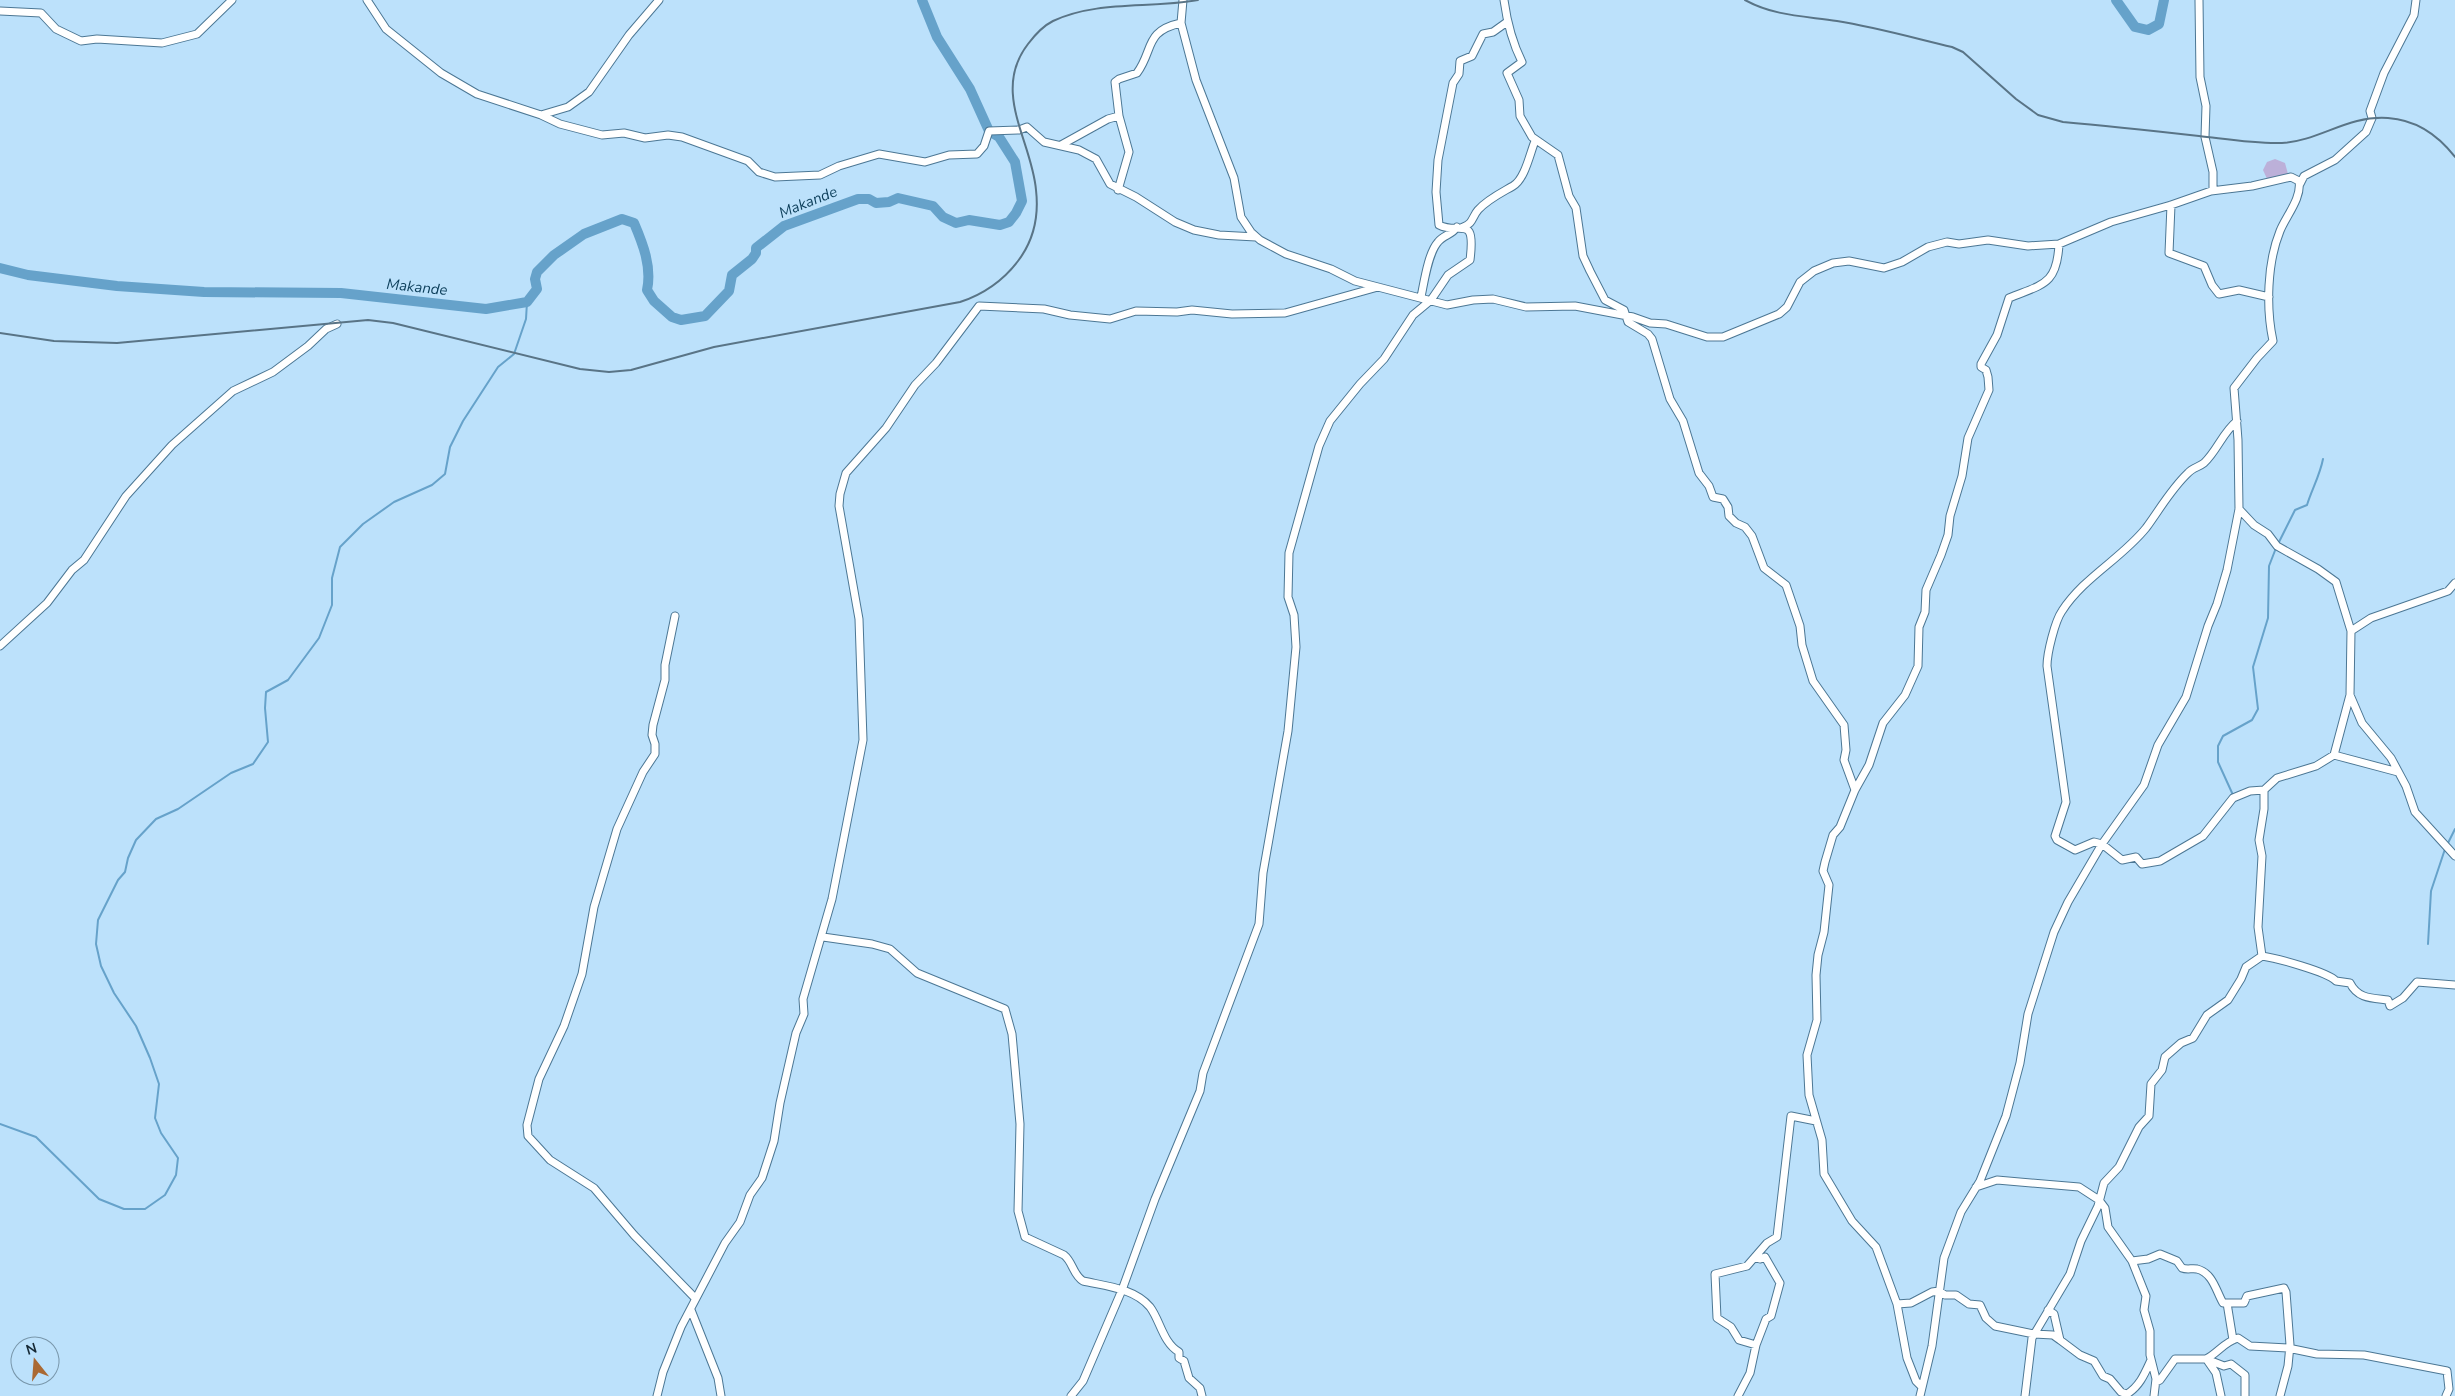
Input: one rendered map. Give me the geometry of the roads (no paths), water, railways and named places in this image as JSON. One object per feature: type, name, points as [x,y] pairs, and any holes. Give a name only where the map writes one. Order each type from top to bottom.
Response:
[{"type":"street","points":[[0,11],[41,14],[56,29],[81,41],[97,39],[162,42],[176,41],[197,34],[232,0]]},
{"type":"street","points":[[367,0],[386,29],[441,73],[477,94],[560,124],[602,135],[624,134],[645,138],[668,135],[682,137],[748,161],[755,170],[763,175],[783,177],[820,175],[839,166],[879,154],[925,162],[949,155],[977,154],[984,146],[989,131],[1019,130],[1025,127],[1044,142],[1082,152],[1097,160],[1105,179],[1118,190],[1136,198],[1175,222],[1194,230],[1219,235],[1256,237]]},
{"type":"street","points":[[542,116],[568,106],[589,92],[629,35],[659,0]]},
{"type":"street","points":[[1183,0],[1181,23],[1197,84],[1234,178],[1241,217],[1256,237],[1286,254],[1331,269],[1356,281],[1447,305],[1493,299],[1531,308],[1588,308],[1654,324],[1666,324],[1707,337],[1722,337],[1779,314],[1787,307],[1800,282],[1814,270],[1833,263],[1849,261],[1884,268],[1902,262],[1928,248],[1947,242],[1959,244],[1988,240],[2028,246],[2059,244],[2118,219],[2171,205],[2213,190],[2252,186],[2304,176],[2335,160],[2366,132],[2372,118],[2370,111],[2384,73],[2414,15],[2416,0]]},
{"type":"street","points":[[1504,0],[1507,22],[1522,63],[1509,70],[1507,74],[1519,100],[1520,116],[1535,141],[1558,155],[1569,196],[1576,208],[1583,256],[1605,300],[1623,309],[1630,323],[1648,334],[1652,339],[1670,398],[1683,421],[1699,473],[1709,486],[1712,496],[1723,499],[1728,507],[1729,516],[1736,523],[1745,527],[1752,536],[1764,568],[1786,584],[1800,626],[1802,644],[1813,681],[1844,725],[1846,750],[1844,760],[1855,790]]},
{"type":"street","points":[[2199,0],[2200,78],[2206,106],[2205,137],[2213,172],[2213,190]]},
{"type":"street","points":[[1507,22],[1493,32],[1482,36],[1472,56],[1460,61],[1459,74],[1453,83],[1438,160],[1436,192],[1440,226],[1460,227],[1470,224],[1478,211],[1496,195],[1515,185],[1522,175],[1535,141]]},
{"type":"street","points":[[1118,190],[1129,152],[1119,116],[1116,81],[1137,73],[1148,49],[1158,35],[1167,26],[1181,23]]},
{"type":"street","points":[[1061,145],[1108,119],[1119,116]]},
{"type":"street","points":[[1920,1396],[1932,1346],[1941,1270],[1950,1240],[1963,1208],[1985,1171],[2009,1108],[2020,1064],[2028,1014],[2054,932],[2068,902],[2102,844],[2144,785],[2158,745],[2186,697],[2208,626],[2221,593],[2239,509],[2236,384],[2273,341],[2269,320],[2271,265],[2279,232],[2292,209],[2304,176]]},
{"type":"street","points":[[2291,177],[2298,180],[2300,184]]},
{"type":"street","points":[[2171,205],[2169,253],[2204,266],[2212,285],[2219,294],[2239,290],[2269,297]]},
{"type":"street","points":[[1421,297],[1427,270],[1436,244],[1460,227]]},
{"type":"street","points":[[1071,1396],[1082,1381],[1122,1290],[1163,1179],[1200,1092],[1203,1073],[1259,924],[1263,873],[1288,731],[1296,646],[1294,615],[1288,597],[1289,553],[1309,478],[1330,422],[1360,384],[1384,359],[1413,315],[1431,300],[1448,275],[1470,260],[1470,233],[1460,227]]},
{"type":"street","points":[[1922,1387],[1916,1381],[1908,1358],[1897,1304],[1876,1247],[1852,1221],[1824,1174],[1822,1140],[1809,1095],[1807,1055],[1817,1020],[1816,975],[1818,954],[1824,932],[1829,885],[1824,871],[1833,835],[1840,827],[1855,790],[1869,765],[1883,723],[1906,695],[1918,664],[1919,627],[1925,612],[1926,590],[1948,534],[1950,516],[1962,476],[1968,438],[1989,390],[1988,377],[1981,365],[1998,334],[2009,298],[2046,283],[2058,264],[2059,244]]},
{"type":"street","points":[[658,1396],[663,1372],[695,1298],[725,1242],[740,1222],[750,1195],[762,1178],[774,1141],[796,1034],[804,1014],[803,998],[832,899],[863,740],[859,619],[851,569],[840,521],[840,494],[843,480],[853,463],[886,428],[915,385],[936,363],[976,309],[984,305],[1044,309],[1070,315],[1110,320],[1136,311],[1177,312],[1192,310],[1242,314],[1285,313],[1378,287]]},
{"type":"street","points":[[0,646],[47,603],[72,570],[84,560],[126,496],[172,445],[233,391],[273,372],[308,346],[326,329],[337,324]]},
{"type":"street","points":[[2236,421],[2229,427],[2204,463],[2186,474],[2181,483],[2167,495],[2146,528],[2120,554],[2084,584],[2065,606],[2058,619],[2049,648],[2047,672],[2066,802],[2055,836],[2057,840],[2075,850],[2079,850],[2090,843],[2102,844],[2122,860],[2136,857],[2142,864],[2160,861],[2203,836],[2233,798],[2250,791],[2264,790],[2277,778],[2316,766],[2334,755],[2350,695],[2351,631],[2336,582],[2318,569],[2277,546],[2268,534],[2254,525],[2239,509]]},
{"type":"street","points":[[2351,631],[2372,618],[2448,591],[2455,583]]},
{"type":"street","points":[[675,616],[665,664],[665,680],[653,725],[652,735],[656,750],[655,754],[644,772],[617,829],[594,907],[582,974],[564,1026],[540,1079],[527,1125],[528,1136],[550,1160],[579,1176],[594,1188],[634,1235],[695,1298]]},
{"type":"street","points":[[2350,695],[2362,722],[2391,758],[2416,812],[2455,856]]},
{"type":"street","points":[[2334,755],[2398,772]]},
{"type":"street","points":[[2262,956],[2258,927],[2262,856],[2259,840],[2264,809],[2264,790]]},
{"type":"street","points":[[822,937],[890,949],[917,973],[1005,1009],[1012,1034],[1020,1124],[1018,1211],[1025,1237],[1064,1255],[1069,1259],[1078,1278],[1083,1281],[1122,1290],[1151,1309],[1168,1341],[1179,1352],[1179,1358],[1184,1361],[1189,1378],[1200,1388],[1202,1396]]},
{"type":"street","points":[[2025,1396],[2034,1334],[2070,1274],[2104,1183],[2119,1166],[2148,1116],[2152,1084],[2162,1070],[2165,1057],[2181,1043],[2193,1038],[2207,1015],[2228,1000],[2246,967],[2262,956],[2282,960],[2331,976],[2336,981],[2350,983],[2354,990],[2362,996],[2388,1000],[2390,1006],[2403,998],[2417,982],[2455,984]]},
{"type":"street","points":[[1756,1345],[1739,1340],[1731,1327],[1717,1318],[1715,1274],[1746,1266],[1767,1243],[1777,1237],[1791,1116],[1816,1121]]},
{"type":"street","points":[[1976,1187],[1997,1180],[2079,1187],[2099,1200],[2105,1208],[2108,1227],[2132,1261],[2146,1296],[2144,1310],[2150,1331],[2151,1360],[2156,1382],[2154,1396]]},
{"type":"street","points":[[2132,1261],[2148,1259],[2160,1254],[2177,1261],[2182,1268],[2200,1270],[2209,1276],[2223,1303],[2244,1303],[2247,1296],[2284,1288],[2287,1295],[2286,1309],[2290,1331],[2288,1366],[2280,1396]]},
{"type":"street","points":[[1738,1396],[1750,1373],[1756,1345],[1766,1319],[1771,1316],[1780,1283],[1770,1262],[1765,1257],[1760,1259],[1756,1257]]},
{"type":"street","points":[[1897,1304],[1910,1303],[1932,1292],[1956,1295],[1969,1304],[1980,1305],[1986,1318],[1995,1326],[2034,1334],[2053,1335],[2080,1355],[2094,1361],[2102,1376],[2110,1379],[2121,1392],[2127,1395],[2134,1390],[2145,1374],[2151,1360]]},
{"type":"street","points":[[2227,1303],[2233,1340]]},
{"type":"street","points":[[691,1310],[718,1378],[721,1396]]},
{"type":"street","points":[[2048,1310],[2054,1314],[2060,1340]]},
{"type":"street","points":[[2206,1360],[2238,1338],[2250,1346],[2288,1348],[2313,1354],[2364,1355],[2447,1371],[2449,1389],[2446,1396]]},
{"type":"street","points":[[2156,1382],[2160,1380],[2176,1359],[2206,1360],[2224,1366],[2231,1364],[2241,1370],[2245,1375],[2245,1396]]},
{"type":"street","points":[[2206,1360],[2216,1373],[2221,1396]]},
{"type":"waterway","name":"Makande","points":[[0,268],[28,275],[117,286],[204,292],[341,293],[486,309],[527,302],[537,289],[535,279],[537,272],[554,255],[584,234],[622,219],[634,223],[641,239],[647,264],[647,290],[654,301],[672,317],[681,320],[705,316],[729,291],[732,275],[752,259],[756,253],[756,248],[784,226],[858,199],[869,199],[876,203],[889,202],[898,198],[933,206],[943,217],[956,223],[969,220],[1000,225],[1009,222],[1016,213],[1022,201],[1015,162],[999,137],[989,131],[970,89],[937,37],[922,0]]},
{"type":"waterway","name":"Makande","points":[[2116,0],[2135,27],[2148,30],[2159,24],[2164,0]]},
{"type":"waterway","points":[[0,1124],[36,1137],[99,1199],[124,1209],[145,1209],[165,1195],[176,1175],[178,1158],[161,1133],[155,1118],[159,1084],[150,1058],[136,1026],[114,993],[101,966],[96,944],[98,920],[118,880],[125,872],[128,858],[136,840],[156,819],[178,809],[231,773],[253,764],[268,742],[265,708],[266,692],[288,680],[319,638],[332,605],[332,578],[340,547],[363,524],[394,502],[432,485],[445,474],[450,447],[463,421],[498,367],[514,354],[526,319],[527,302]]},
{"type":"waterway","points":[[2278,544],[2295,510],[2307,505],[2323,459]]},
{"type":"waterway","points":[[2233,795],[2218,762],[2218,746],[2223,736],[2252,720],[2258,709],[2253,667],[2268,618],[2269,566],[2276,548]]},
{"type":"waterway","points":[[2447,845],[2455,829]]},
{"type":"waterway","points":[[2428,944],[2431,891],[2445,849]]},
{"type":"railway","points":[[0,333],[54,341],[117,343],[368,320],[393,323],[580,369],[609,372],[631,370],[714,347],[960,302],[985,291],[1006,275],[1018,261],[1032,236],[1037,209],[1036,190],[1013,98],[1013,80],[1018,62],[1030,41],[1042,28],[1070,14],[1106,8],[1198,0]]},
{"type":"railway","points":[[1745,0],[1778,12],[1866,26],[1952,47],[1963,52],[2016,99],[2038,115],[2063,122],[2251,142],[2282,143],[2309,138],[2360,120],[2388,118],[2399,119],[2426,130],[2455,157]]}]
